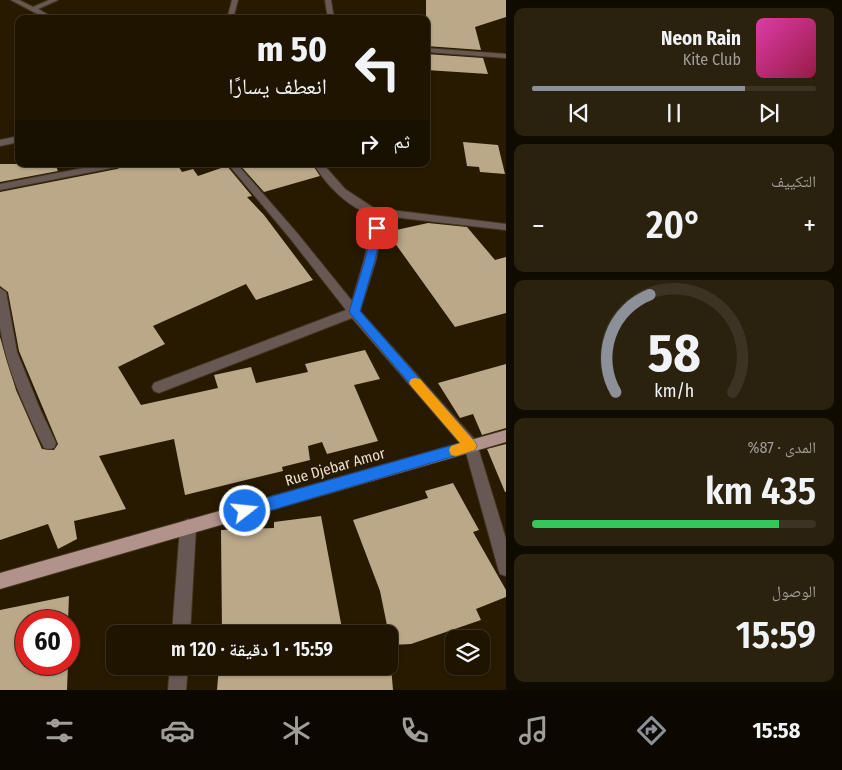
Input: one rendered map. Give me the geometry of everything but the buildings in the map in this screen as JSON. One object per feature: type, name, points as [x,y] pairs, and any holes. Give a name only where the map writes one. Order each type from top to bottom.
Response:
[{"type":"main road","name":"Rue Djebar Amor","points":[[0,581],[506,436]]},
{"type":"street","points":[[14,0],[46,15]]},
{"type":"street","points":[[33,8],[55,0]]},
{"type":"street","points":[[231,15],[235,0]]},
{"type":"street","points":[[328,0],[332,15]]},
{"type":"street","points":[[430,50],[506,56]]},
{"type":"street","points":[[0,143],[15,140]]},
{"type":"street","points":[[0,187],[102,167]]},
{"type":"street","points":[[235,167],[293,235],[354,312],[471,446],[506,568]]},
{"type":"street","points":[[320,167],[325,174],[358,204],[372,211],[506,227]]},
{"type":"street","points":[[354,312],[370,260],[380,212]]},
{"type":"street","points":[[0,292],[11,352],[48,444]]},
{"type":"street","points":[[159,387],[354,312]]},
{"type":"street","points":[[182,625],[188,527]]},
{"type":"street","points":[[177,690],[178,675]]},
{"type":"slow traffic","points":[[415,383],[471,446],[456,450]]},
{"type":"route","points":[[245,511],[471,446],[354,312],[370,260],[377,228]]}]
